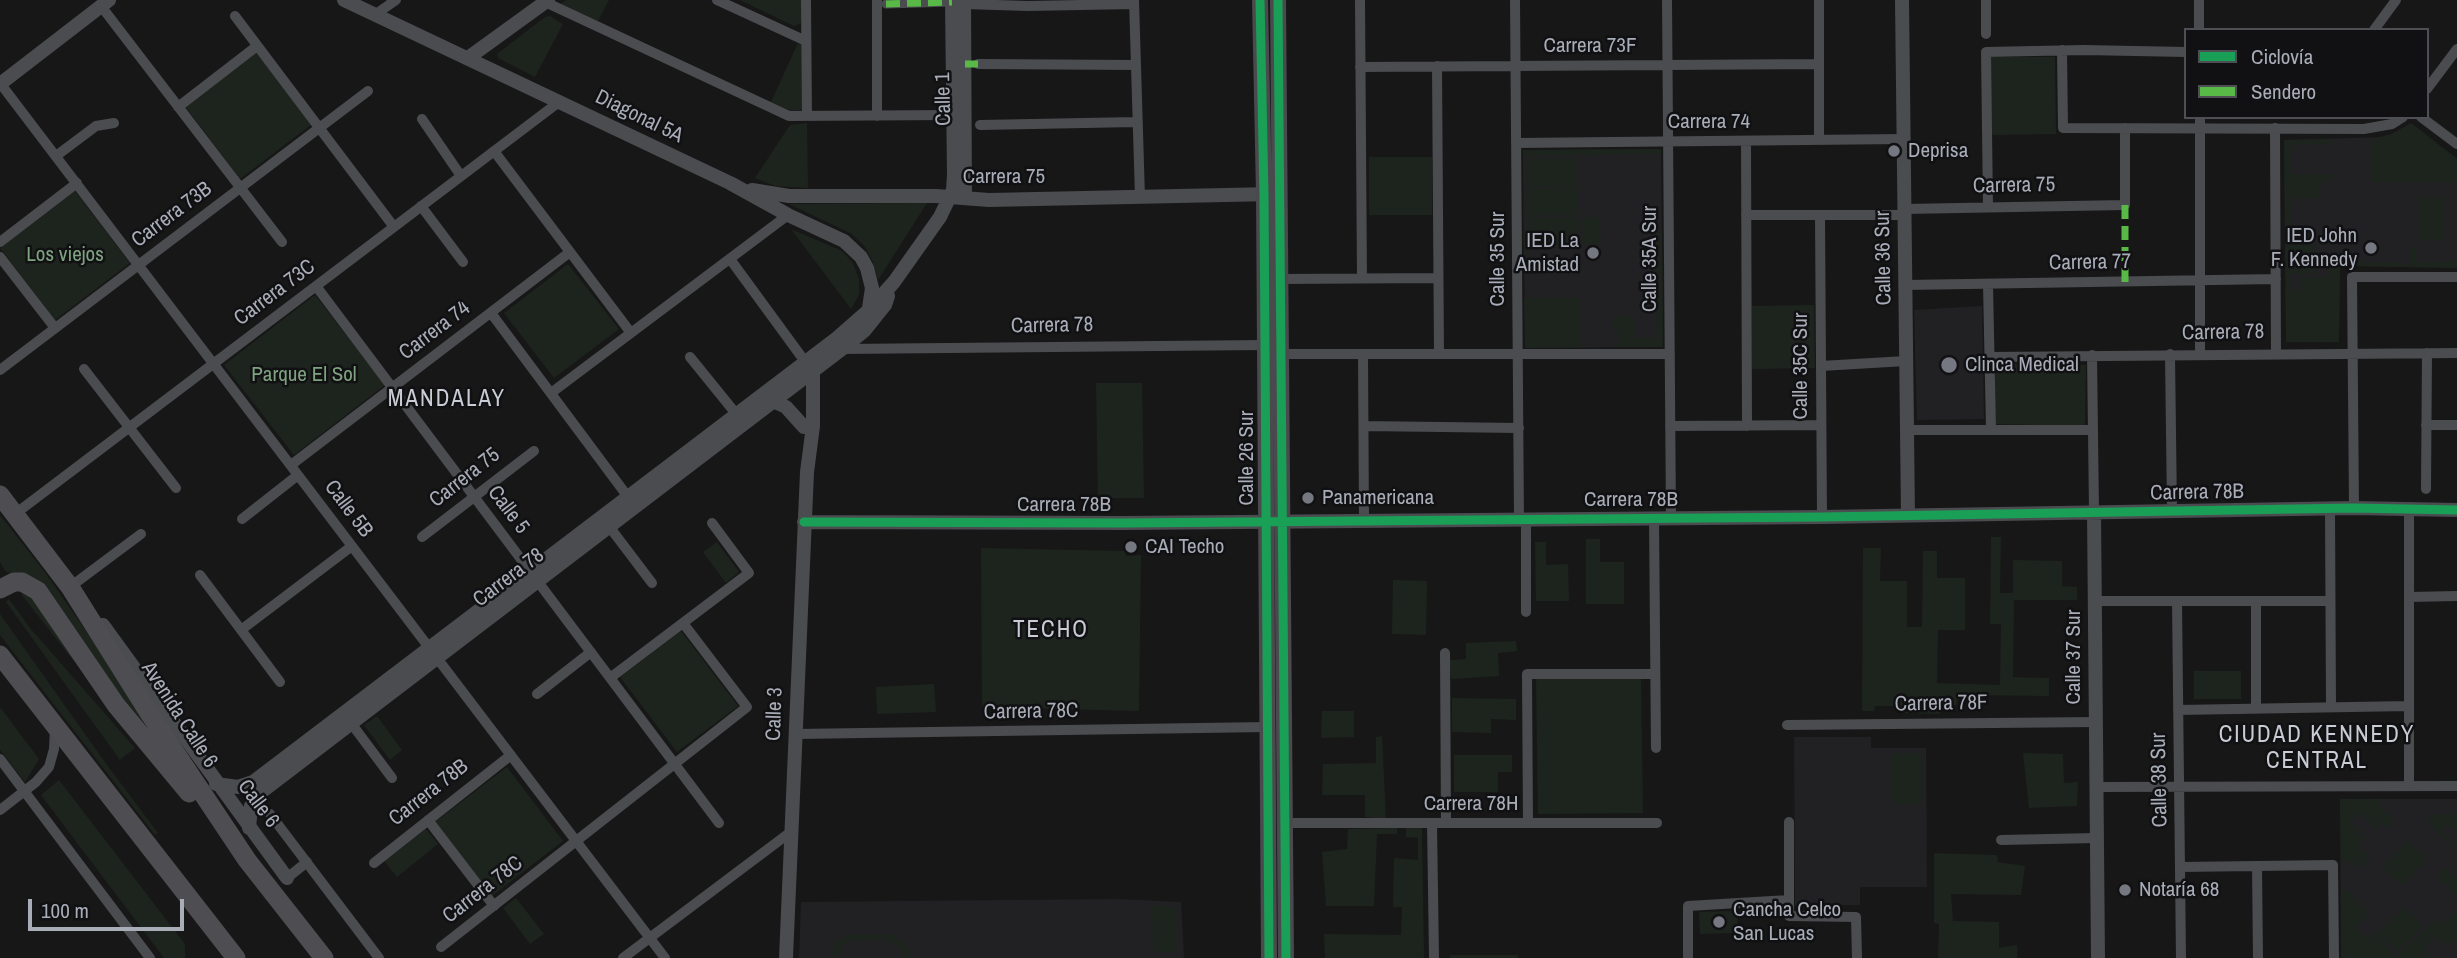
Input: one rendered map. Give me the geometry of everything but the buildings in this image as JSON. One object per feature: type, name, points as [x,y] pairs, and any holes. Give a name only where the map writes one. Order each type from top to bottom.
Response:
[{"type":"highway","name":"Avenida Calle 6","points":[[0,495],[70,587],[149,713],[247,860],[324,958]]},
{"type":"highway","points":[[0,589],[14,582],[22,582],[38,592],[116,705],[247,860]]},
{"type":"highway","points":[[0,656],[236,958]]},
{"type":"main road","name":"Calle 26 Sur","points":[[1260,0],[1272,194],[1281,279],[1286,958]]},
{"type":"main road","name":"Calle 26 Sur","points":[[1269,958],[1264,345],[1278,0]]},
{"type":"street","name":"Diagonal 5A","points":[[344,0],[730,183],[788,215],[838,238],[857,253],[867,268],[872,297],[869,310]]},
{"type":"street","points":[[376,14],[396,0]]},
{"type":"street","points":[[717,0],[806,41]]},
{"type":"street","points":[[806,0],[807,116]]},
{"type":"street","points":[[1360,0],[1362,278]]},
{"type":"street","name":"Calle 35 Sur","points":[[1515,0],[1518,428],[1526,612]]},
{"type":"street","name":"Calle 35A Sur","points":[[1667,0],[1671,518]]},
{"type":"street","points":[[1819,0],[1819,140]]},
{"type":"street","name":"Calle 36 Sur","points":[[1902,0],[1908,515]]},
{"type":"street","points":[[1986,0],[1986,34]]},
{"type":"street","points":[[2199,0],[2199,28]]},
{"type":"street","points":[[2375,28],[2396,0]]},
{"type":"street","points":[[468,58],[547,1],[789,116],[953,116]]},
{"type":"street","name":"Calle 1","points":[[958,1],[953,116],[954,175],[958,198]]},
{"type":"street","points":[[877,116],[881,2],[1134,2],[1139,197]]},
{"type":"street","points":[[0,83],[105,3],[178,107],[282,242]]},
{"type":"street","points":[[235,16],[394,227]]},
{"type":"street","points":[[178,107],[257,46]]},
{"type":"street","name":"Calle 1","points":[[958,48],[971,64],[958,198]]},
{"type":"street","points":[[2062,50],[2063,128],[2125,128],[2200,123],[2275,128],[2364,129],[2392,124],[2400,119]]},
{"type":"street","points":[[2429,86],[2456,50]]},
{"type":"street","points":[[1988,207],[1986,52],[2184,52]]},
{"type":"street","points":[[971,64],[1136,65]]},
{"type":"street","name":"Carrera 73F","points":[[1360,66],[1819,64]]},
{"type":"street","points":[[1437,66],[1439,354]]},
{"type":"street","name":"Calle 5B","points":[[0,83],[665,958]]},
{"type":"street","name":"Carrera 73B","points":[[0,370],[368,91]]},
{"type":"street","name":"Carrera 73C","points":[[15,514],[559,102]]},
{"type":"street","points":[[422,119],[461,176]]},
{"type":"street","points":[[2424,119],[2457,144]]},
{"type":"street","points":[[980,125],[1136,122]]},
{"type":"street","points":[[56,156],[96,126],[114,123]]},
{"type":"street","points":[[2200,123],[2200,354]]},
{"type":"street","name":"Carrera 75","points":[[1746,215],[2125,205],[2125,128]]},
{"type":"street","points":[[2275,128],[2276,353]]},
{"type":"street","name":"Carrera 74","points":[[1516,143],[1903,139]]},
{"type":"street","points":[[1746,141],[1747,426]]},
{"type":"street","points":[[494,151],[631,333]]},
{"type":"street","points":[[0,242],[77,183]]},
{"type":"street","name":"Carrera 75","points":[[730,183],[752,190],[789,196],[958,198],[1272,194]]},
{"type":"street","points":[[808,370],[894,282],[940,217],[958,198]]},
{"type":"street","points":[[421,206],[463,262]]},
{"type":"street","points":[[551,393],[788,215]]},
{"type":"street","name":"Calle 35C Sur","points":[[1820,215],[1822,517]]},
{"type":"street","name":"Carrera 74","points":[[291,466],[570,252]]},
{"type":"street","points":[[0,257],[55,328]]},
{"type":"street","points":[[730,259],[808,370]]},
{"type":"street","points":[[2354,508],[2352,277],[2457,277]]},
{"type":"street","points":[[1281,279],[1438,278]]},
{"type":"street","name":"Carrera 77","points":[[1905,285],[2276,279]]},
{"type":"street","points":[[808,370],[842,349],[876,317],[885,305],[894,282]]},
{"type":"street","points":[[1988,284],[1991,430]]},
{"type":"street","name":"Calle 5","points":[[316,286],[719,823]]},
{"type":"street","points":[[491,313],[633,503]]},
{"type":"street","name":"Carrera 78","points":[[842,349],[1264,345]]},
{"type":"street","points":[[2426,489],[2427,352]]},
{"type":"street","name":"Carrera 78","points":[[1989,357],[2457,352]]},
{"type":"street","points":[[1281,354],[1670,354]]},
{"type":"street","points":[[1363,354],[1364,520]]},
{"type":"street","points":[[2170,354],[2172,511]]},
{"type":"street","name":"Calle 37 Sur","points":[[2092,355],[2098,958]]},
{"type":"street","points":[[690,357],[737,415]]},
{"type":"street","points":[[1821,366],[1906,361]]},
{"type":"street","points":[[85,369],[176,488]]},
{"type":"street","name":"Carrera 78","points":[[249,828],[251,806],[260,793],[348,719],[606,523],[775,402],[808,370]]},
{"type":"street","name":"Carrera 78","points":[[633,503],[737,415],[808,370]]},
{"type":"street","name":"Calle 3","points":[[807,472],[804,427],[808,370]]},
{"type":"street","name":"Calle 3","points":[[786,958],[804,523],[813,426],[808,370]]},
{"type":"street","points":[[775,402],[786,407],[804,427]]},
{"type":"street","points":[[1670,426],[1821,425]]},
{"type":"street","points":[[2426,425],[2457,425]]},
{"type":"street","points":[[1364,426],[1518,428]]},
{"type":"street","points":[[1907,430],[2093,430]]},
{"type":"street","name":"Carrera 75","points":[[422,537],[534,452]]},
{"type":"street","points":[[242,519],[298,475]]},
{"type":"street","name":"Carrera 78B","points":[[804,523],[1822,517],[2354,508],[2457,510]]},
{"type":"street","points":[[2330,509],[2331,707]]},
{"type":"street","points":[[2409,509],[2409,786]]},
{"type":"street","points":[[1654,518],[1656,748]]},
{"type":"street","points":[[606,523],[652,583]]},
{"type":"street","points":[[610,678],[749,573],[712,523]]},
{"type":"street","points":[[70,587],[141,534]]},
{"type":"street","points":[[241,630],[352,546]]},
{"type":"street","points":[[200,575],[280,682]]},
{"type":"street","name":"Calle 6","points":[[70,587],[121,648],[287,878]]},
{"type":"street","points":[[2409,597],[2457,596]]},
{"type":"street","points":[[2095,601],[2330,601]]},
{"type":"street","name":"Calle 38 Sur","points":[[2177,601],[2181,958]]},
{"type":"street","points":[[2256,601],[2256,709]]},
{"type":"street","name":"Carrera 78C","points":[[441,947],[747,707],[682,623]]},
{"type":"street","points":[[537,694],[591,652]]},
{"type":"street","points":[[1445,653],[1446,823]]},
{"type":"street","points":[[1528,823],[1527,674],[1655,674]]},
{"type":"street","points":[[2178,710],[2409,706]]},
{"type":"street","points":[[348,719],[392,778]]},
{"type":"street","name":"Carrera 78","points":[[216,783],[230,788],[248,785],[348,719]]},
{"type":"street","name":"Carrera 78F","points":[[1787,725],[2096,722]]},
{"type":"street","points":[[0,810],[25,791],[49,767],[54,749],[54,725]]},
{"type":"street","name":"Carrera 78C","points":[[796,734],[1267,727]]},
{"type":"street","name":"Carrera 78B","points":[[373,863],[511,755]]},
{"type":"street","points":[[0,759],[150,958]]},
{"type":"street","points":[[2096,787],[2457,786]]},
{"type":"street","name":"Calle 6","points":[[270,814],[379,958]]},
{"type":"street","points":[[428,820],[494,906]]},
{"type":"street","points":[[1788,822],[1789,916],[1856,917],[1857,958]]},
{"type":"street","name":"Carrera 78H","points":[[1285,823],[1657,823]]},
{"type":"street","points":[[1432,823],[1434,958]]},
{"type":"street","points":[[622,958],[792,831]]},
{"type":"street","points":[[2001,841],[2097,838]]},
{"type":"street","points":[[287,878],[307,862]]},
{"type":"street","points":[[2180,867],[2333,865],[2334,958]]},
{"type":"street","points":[[2257,866],[2258,958]]},
{"type":"street","points":[[1688,958],[1688,906],[1789,900]]},
{"type":"shaded area","name":"IED John F. Kennedy","points":[[2411,123],[2457,159],[2457,268],[2340,266],[2339,342],[2286,342],[2284,140],[2386,137]]},
{"type":"shaded area","name":"IED La Amistad","points":[[1661,149],[1663,347],[1525,348],[1523,150]]},
{"type":"shaded area","name":"Clinca Medical","points":[[1982,306],[1984,419],[1917,420],[1914,310]]},
{"type":"shaded area","points":[[1794,737],[1871,737],[1871,748],[1926,748],[1927,887],[1860,887],[1860,905],[1795,905]]},
{"type":"shaded area","points":[[2340,799],[2457,799],[2457,958],[2341,958]]},
{"type":"shaded area","points":[[1118,899],[1181,902],[1184,958],[799,958],[801,902]]},
{"type":"green space","points":[[566,0],[609,0],[597,23],[559,5]]},
{"type":"green space","points":[[740,0],[802,0],[801,23],[794,26]]},
{"type":"green space","points":[[550,16],[563,24],[535,77],[498,58],[497,54],[545,17]]},
{"type":"green space","points":[[798,43],[804,46],[805,110],[791,111],[771,102]]},
{"type":"green space","points":[[257,52],[312,124],[240,179],[185,106]]},
{"type":"green space","points":[[1990,57],[2055,57],[2056,134],[1991,135]]},
{"type":"green space","points":[[807,123],[808,188],[775,186],[755,178],[790,125]]},
{"type":"green space","points":[[2411,123],[2457,159],[2457,182],[2372,182],[2371,139],[2396,133]]},
{"type":"green space","points":[[2332,139],[2332,144],[2290,145],[2291,174],[2332,174],[2332,181],[2319,182],[2319,198],[2291,197],[2290,229],[2314,231],[2315,274],[2290,274],[2291,290],[2300,291],[2300,278],[2329,277],[2329,260],[2406,262],[2406,267],[2340,266],[2339,342],[2286,342],[2284,140]]},
{"type":"green space","points":[[1661,149],[1661,154],[1526,156],[1527,275],[1524,275],[1523,150]]},
{"type":"green space","points":[[1369,157],[1432,157],[1432,215],[1369,215]]},
{"type":"green space","points":[[1576,158],[1577,186],[1530,186],[1529,159]]},
{"type":"green space","points":[[1577,187],[1577,215],[1530,215],[1530,188]]},
{"type":"green space","name":"Los viejos","points":[[75,191],[130,263],[55,320],[0,248]]},
{"type":"green space","points":[[2418,197],[2444,197],[2445,240],[2419,241]]},
{"type":"green space","points":[[927,203],[878,280],[865,247],[852,234],[789,204]]},
{"type":"green space","points":[[1577,217],[1578,244],[1531,245],[1530,218]]},
{"type":"green space","points":[[1581,217],[1600,217],[1601,244],[1581,244]]},
{"type":"green space","points":[[791,229],[842,251],[853,263],[859,279],[859,295],[851,309]]},
{"type":"green space","points":[[1662,231],[1663,347],[1619,347],[1618,331],[1614,331],[1614,316],[1633,316],[1634,338],[1657,338],[1655,232]]},
{"type":"green space","points":[[2409,248],[2416,248],[2417,262],[2457,261],[2457,268],[2409,267]]},
{"type":"green space","points":[[568,264],[619,329],[554,378],[504,313]]},
{"type":"green space","name":"Parque El Sol","points":[[315,295],[385,385],[294,455],[224,365]]},
{"type":"green space","points":[[1524,298],[1580,298],[1580,347],[1525,348]]},
{"type":"green space","points":[[1814,305],[1815,368],[1752,369],[1752,306]]},
{"type":"green space","points":[[1995,363],[2086,365],[2085,426],[1994,424]]},
{"type":"green space","points":[[1096,383],[1142,383],[1144,498],[1098,498]]},
{"type":"green space","points":[[0,515],[91,638],[174,767],[22,574],[6,572],[0,562]]},
{"type":"green space","points":[[1991,537],[2001,537],[2000,593],[2013,593],[2013,560],[2062,561],[2062,586],[2077,587],[2077,600],[2014,600],[2013,677],[2049,678],[2049,696],[1957,695],[1957,705],[1941,705],[1940,714],[1905,713],[1905,706],[1875,706],[1874,711],[1862,711],[1863,548],[1881,548],[1880,581],[1907,581],[1907,627],[1922,627],[1923,551],[1937,551],[1937,578],[1965,578],[1965,630],[1938,630],[1937,683],[2000,685],[2001,624],[1990,624]]},
{"type":"green space","points":[[1586,539],[1600,539],[1600,562],[1624,562],[1624,604],[1586,604]]},
{"type":"green space","points":[[717,542],[739,572],[726,583],[703,552]]},
{"type":"green space","points":[[1535,542],[1546,542],[1546,565],[1568,564],[1569,601],[1536,601]]},
{"type":"green space","points":[[981,548],[1125,551],[1126,556],[1141,555],[1139,711],[982,707]]},
{"type":"green space","points":[[1393,580],[1427,581],[1426,635],[1392,634]]},
{"type":"green space","points":[[21,594],[30,595],[84,674]]},
{"type":"green space","points":[[9,599],[30,628],[135,748],[120,760],[6,602]]},
{"type":"green space","points":[[0,614],[158,833],[155,835],[0,635]]},
{"type":"green space","points":[[681,631],[738,706],[677,752],[620,677]]},
{"type":"green space","points":[[1516,641],[1517,651],[1498,653],[1499,676],[1451,679],[1449,660],[1466,659],[1466,643]]},
{"type":"green space","points":[[2194,671],[2241,671],[2241,699],[2194,699]]},
{"type":"green space","points":[[1641,678],[1643,813],[1538,814],[1536,679]]},
{"type":"green space","points":[[934,684],[936,712],[877,714],[876,687]]},
{"type":"green space","points":[[1452,698],[1516,699],[1516,720],[1491,719],[1491,733],[1452,732]]},
{"type":"green space","points":[[0,707],[39,759],[25,782],[0,750]]},
{"type":"green space","points":[[1322,711],[1354,711],[1354,737],[1321,738]]},
{"type":"green space","points":[[377,716],[402,750],[390,760],[364,725]]},
{"type":"green space","points":[[1382,736],[1386,819],[1365,817],[1365,795],[1322,795],[1323,764],[1376,763],[1376,737]]},
{"type":"green space","points":[[1891,753],[1921,753],[1922,804],[1891,804]]},
{"type":"green space","points":[[2023,753],[2063,754],[2064,783],[2078,782],[2077,806],[2029,808]]},
{"type":"green space","points":[[1454,755],[1512,755],[1512,772],[1498,772],[1498,792],[1454,792]]},
{"type":"green space","points":[[507,767],[563,841],[492,896],[435,822]]},
{"type":"green space","points":[[59,780],[185,944],[185,958],[164,958],[41,795]]},
{"type":"green space","points":[[2340,799],[2379,799],[2379,806],[2395,821],[2388,828],[2382,823],[2375,829],[2359,812],[2350,822],[2365,839],[2359,846],[2371,859],[2361,869],[2354,861],[2341,861]]},
{"type":"green space","points":[[2435,814],[2457,814],[2457,835],[2447,825],[2441,831],[2452,843],[2449,845],[2427,822]]},
{"type":"green space","points":[[1397,828],[1397,834],[1377,834],[1374,906],[1326,906],[1322,852],[1347,849],[1348,829]]},
{"type":"green space","points":[[1406,828],[1422,828],[1424,958],[1325,958],[1324,934],[1401,935],[1402,907],[1393,907],[1394,858],[1418,860],[1418,838],[1406,837]]},
{"type":"green space","points":[[426,829],[438,844],[397,877],[384,861]]},
{"type":"green space","points":[[2409,841],[2427,860],[2401,886],[2382,867]]},
{"type":"green space","points":[[1934,853],[1997,855],[1998,862],[2025,866],[2021,895],[1951,894],[1953,921],[1999,922],[1999,948],[2017,945],[2017,958],[1938,958],[1939,924],[1934,923]]},
{"type":"green space","points":[[2445,868],[2457,880],[2457,897],[2437,876]]},
{"type":"green space","points":[[2347,890],[2369,914],[2355,927],[2366,938],[2374,931],[2396,956],[2436,919],[2442,925],[2457,912],[2457,942],[2440,942],[2435,937],[2424,948],[2432,958],[2341,958],[2341,891]]},
{"type":"green space","points":[[516,898],[544,934],[530,944],[503,908]]},
{"type":"green space","points":[[1152,906],[1175,906],[1175,952],[1153,952]]},
{"type":"green space","points":[[2405,907],[2423,926],[2397,952],[2378,933]]},
{"type":"green space","name":"Cancha Celco San Lucas","points":[[1737,911],[1738,933],[1700,934],[1699,912]]},
{"type":"green space","points":[[851,934],[894,935],[908,946],[911,958],[903,958],[900,947],[888,940],[850,941],[841,948],[837,958],[830,958],[836,941]]},
{"type":"green space","points":[[1450,955],[1518,955],[1518,958],[1450,958]]},
{"type":"marked path","points":[[886,4],[952,2]]},
{"type":"marked path","points":[[965,64],[978,64]]},
{"type":"marked path","points":[[2125,205],[2125,282]]},
{"type":"cycle path","points":[[1260,0],[1264,194],[1269,958]]},
{"type":"cycle path","points":[[1278,0],[1286,958]]},
{"type":"cycle path","points":[[804,522],[1124,523],[1822,517],[2354,508],[2457,510]]},
{"type":"place","name":"Deprisa","points":[[1894,151]]},
{"type":"place","name":"IED John F. Kennedy","points":[[2371,248]]},
{"type":"place","name":"IED La Amistad","points":[[1593,253]]},
{"type":"place","name":"Clinca Medical","points":[[1949,365]]},
{"type":"place","name":"Panamericana","points":[[1308,498]]},
{"type":"place","name":"CAI Techo","points":[[1131,547]]},
{"type":"place","name":"Notaría 68","points":[[2125,890]]},
{"type":"place","name":"Cancha Celco San Lucas","points":[[1719,922]]},
{"type":"district","name":"MANDALAY","points":[[447,400]]},
{"type":"district","name":"TECHO","points":[[1051,631]]},
{"type":"district","name":"CIUDAD KENNEDY CENTRAL","points":[[2317,749]]}]
